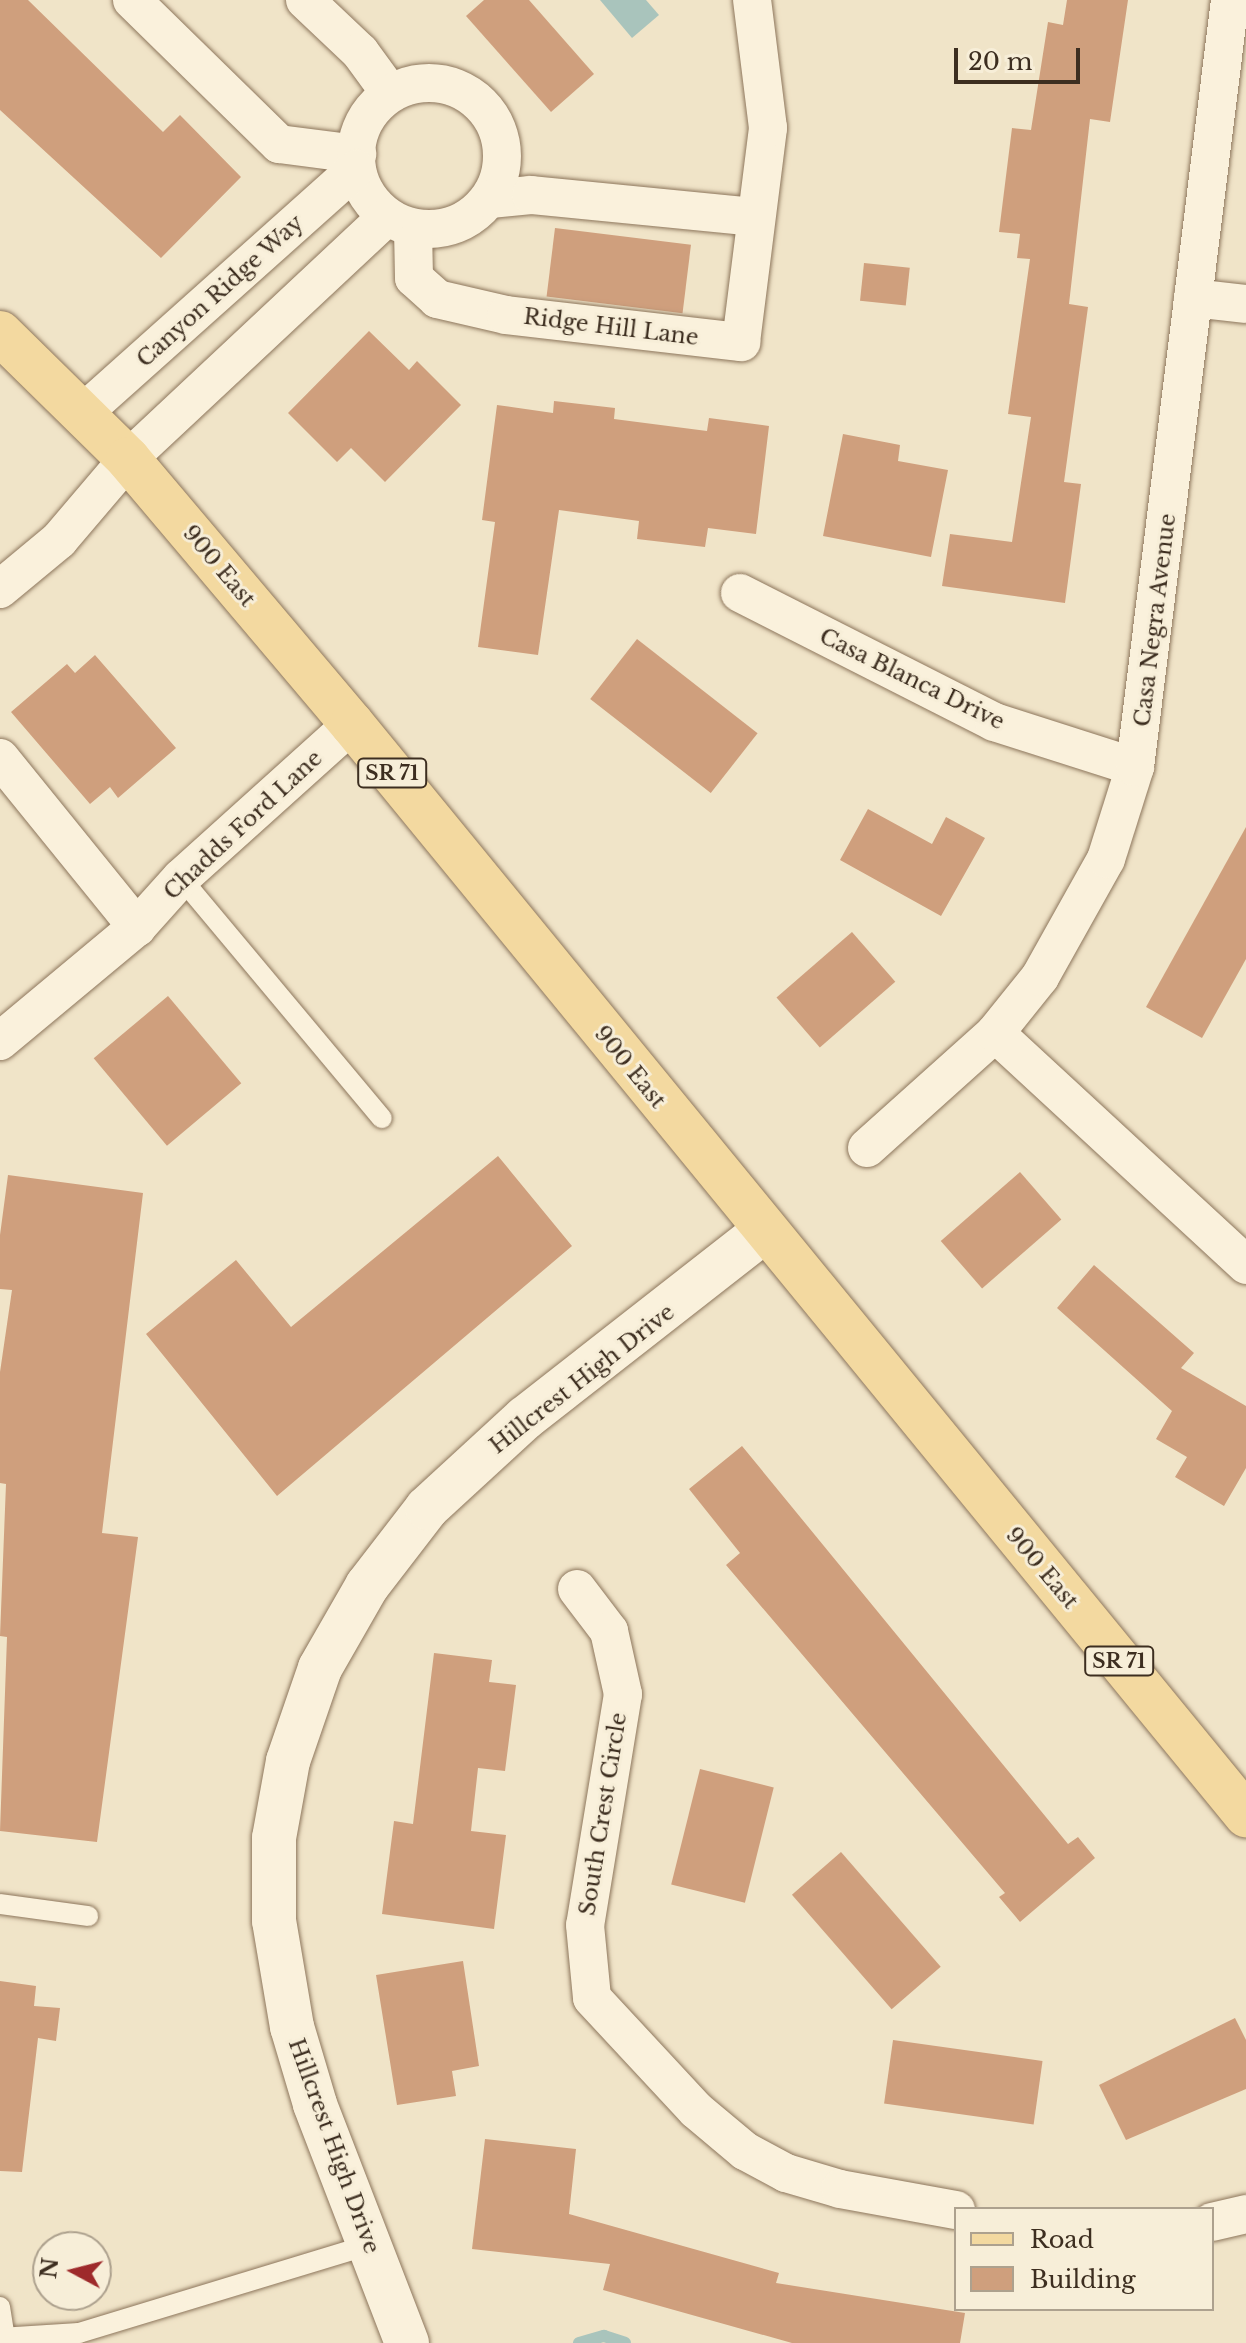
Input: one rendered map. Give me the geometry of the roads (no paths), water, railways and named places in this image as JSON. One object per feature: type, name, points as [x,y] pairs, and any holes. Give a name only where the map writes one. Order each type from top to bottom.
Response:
[{"type":"main road","name":"900 East","points":[[0,333],[84,412],[128,459],[352,724],[764,1231],[1246,1815]]},
{"type":"street","points":[[132,0],[279,144],[356,161]]},
{"type":"street","points":[[305,0],[360,52],[390,93]]},
{"type":"street","name":"Ridge Hill Lane","points":[[400,223],[414,278],[437,299],[506,315],[741,342],[768,128],[752,0]]},
{"type":"street","name":"Casa Negra Avenue","points":[[867,1148],[995,1033],[1074,923],[1106,859],[1135,767],[1230,0]]},
{"type":"street","points":[[417,83],[446,84],[472,95],[492,117],[502,144],[502,173],[490,199],[469,219],[442,230],[400,223],[367,196],[356,161],[369,113],[390,93],[417,83]]},
{"type":"street","name":"Canyon Ridge Way","points":[[84,412],[356,161]]},
{"type":"street","points":[[490,199],[531,195],[755,217]]},
{"type":"street","points":[[0,589],[59,540],[128,459],[400,223]]},
{"type":"street","points":[[1193,298],[1246,304]]},
{"type":"street","name":"Casa Blanca Drive","points":[[740,593],[971,712],[1135,767]]},
{"type":"street","name":"Chadds Ford Lane","points":[[0,1041],[137,927],[181,878],[352,724]]},
{"type":"street","points":[[0,758],[137,927]]},
{"type":"street","points":[[995,1033],[1246,1265]]},
{"type":"street","name":"Hillcrest High Drive","points":[[407,2343],[292,2027],[274,1921],[277,1823],[288,1761],[320,1668],[367,1586],[427,1508],[525,1418],[764,1231]]},
{"type":"street","name":"South Crest Circle","points":[[577,1589],[609,1631],[623,1694],[585,1925],[592,1998],[696,2110],[745,2151],[786,2173],[840,2189],[954,2210]]},
{"type":"street","points":[[1214,2222],[1246,2214]]},
{"type":"lane","points":[[181,878],[382,1118]]},
{"type":"lane","points":[[0,1904],[88,1916]]},
{"type":"lane","points":[[0,2307],[2,2338],[79,2333],[369,2245]]},
{"type":"water","points":[[600,0],[646,0],[659,15],[632,38]]},
{"type":"waterway","points":[[579,2343],[604,2336],[625,2343]]}]
